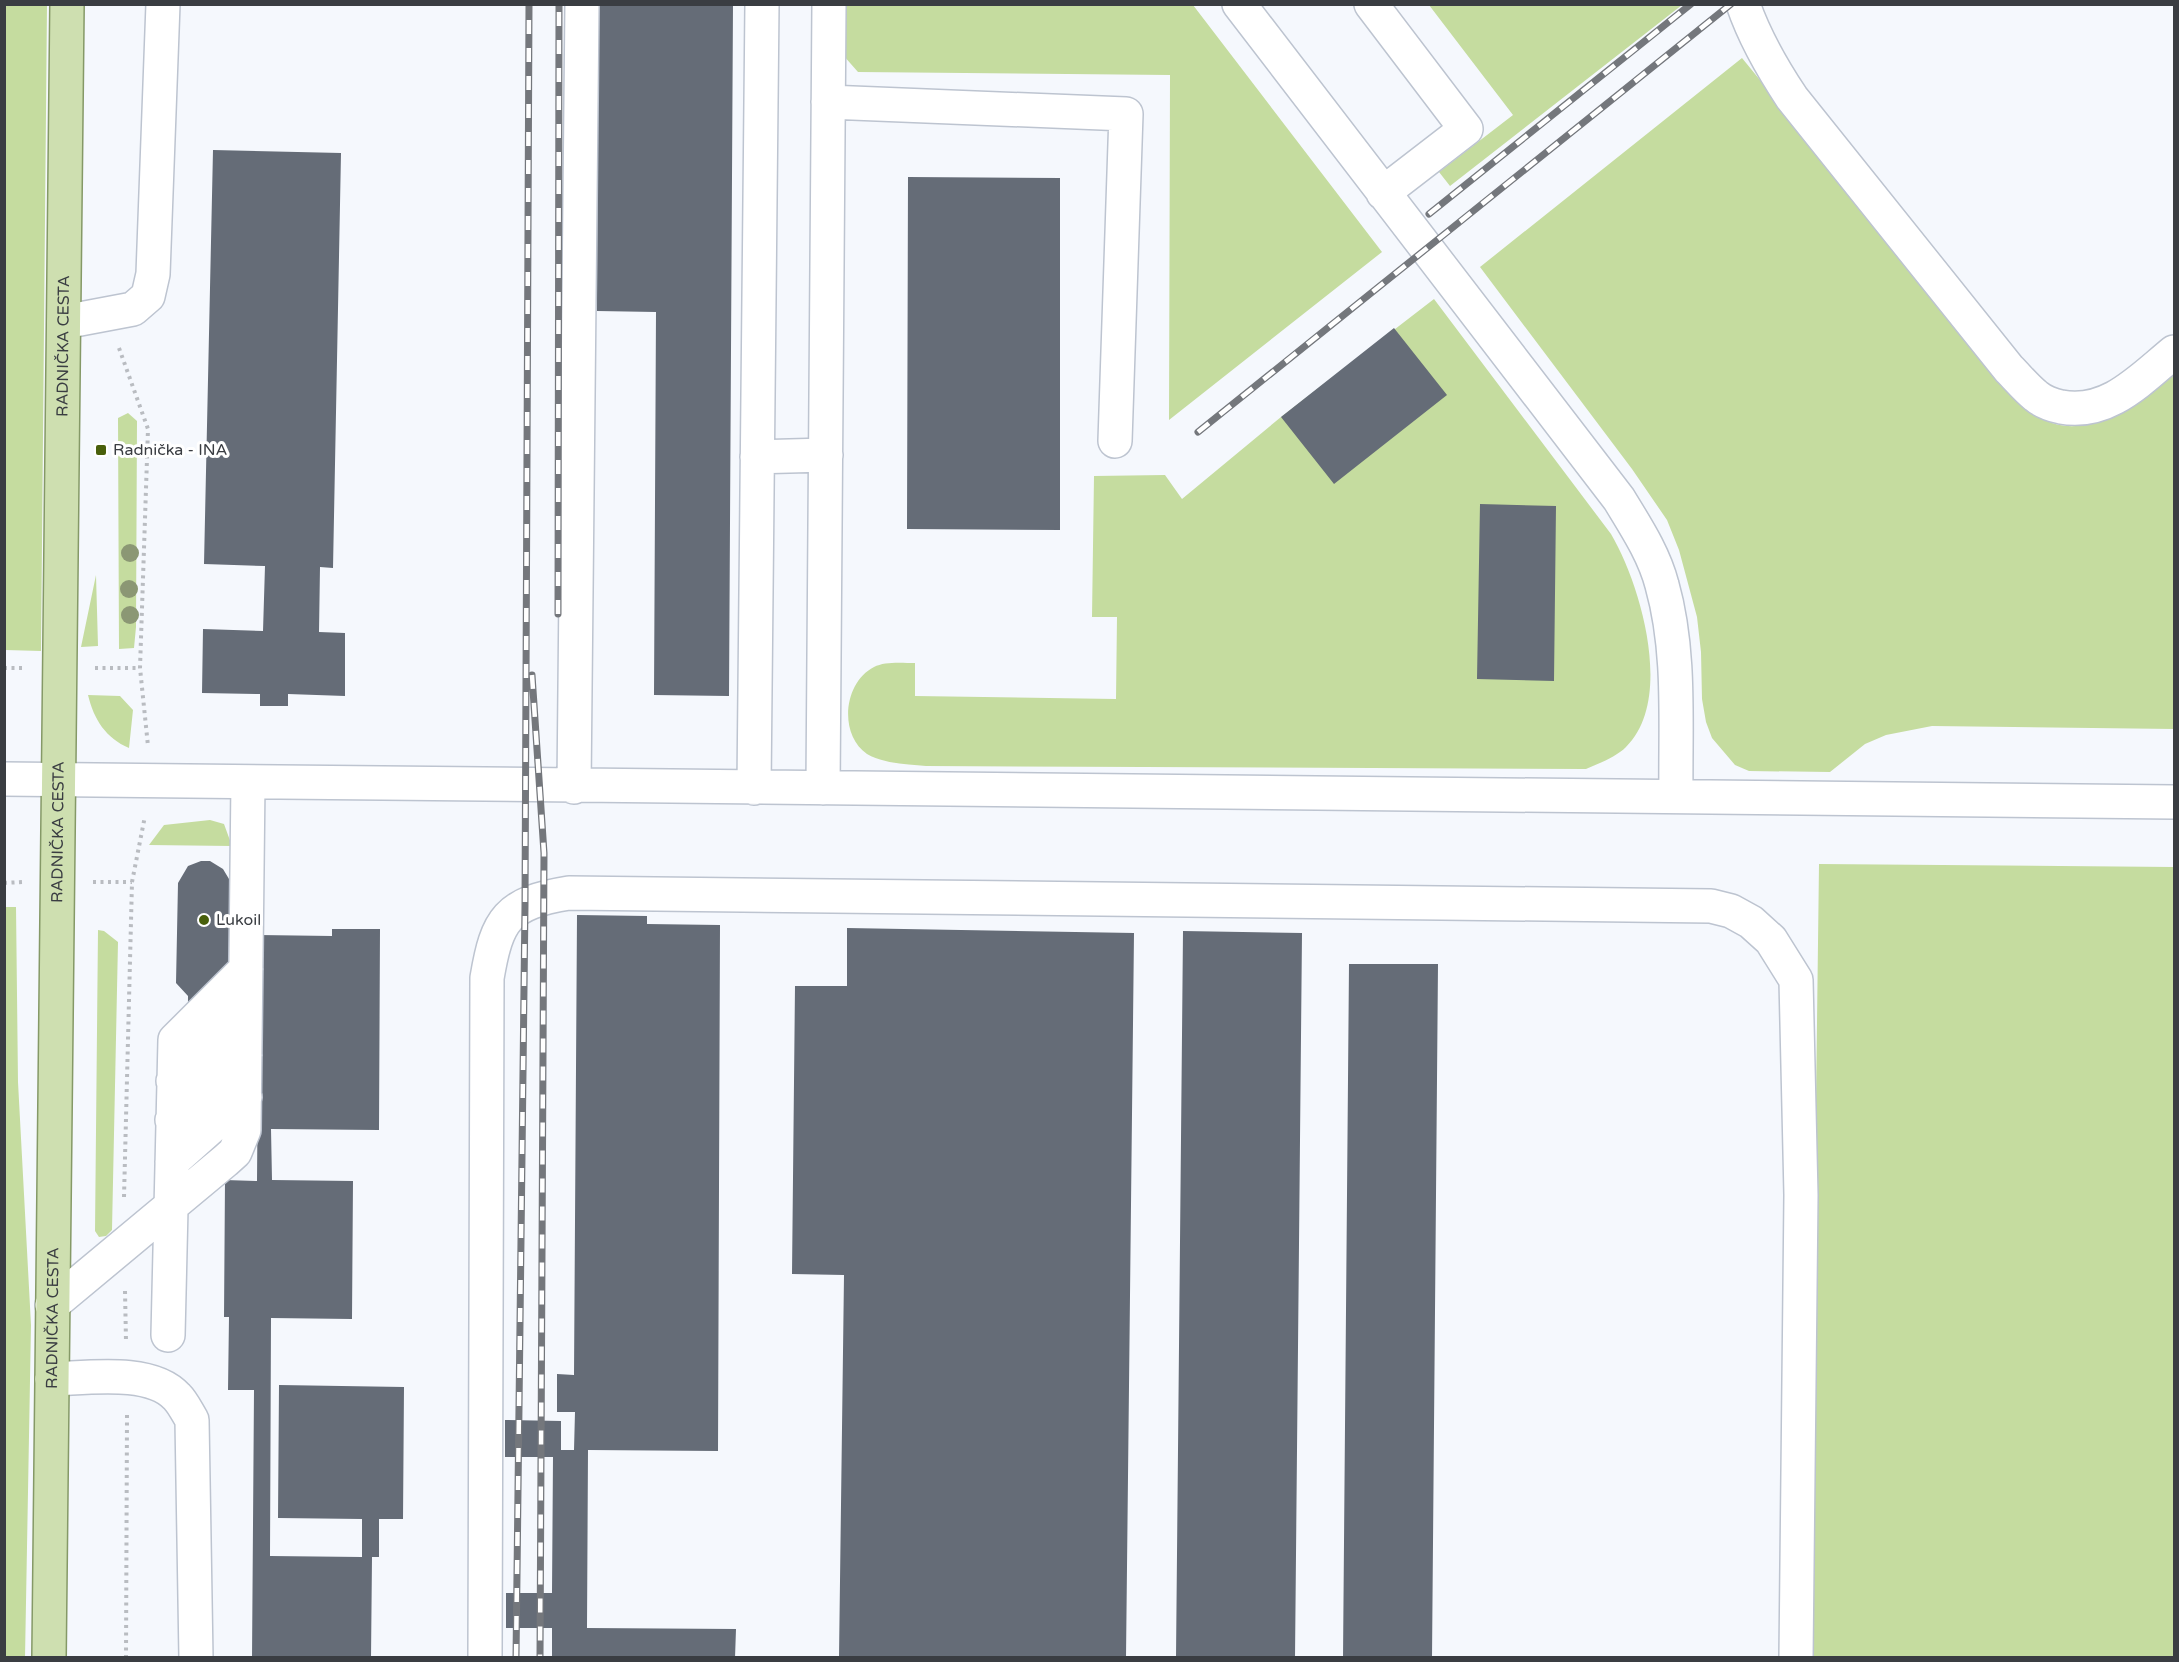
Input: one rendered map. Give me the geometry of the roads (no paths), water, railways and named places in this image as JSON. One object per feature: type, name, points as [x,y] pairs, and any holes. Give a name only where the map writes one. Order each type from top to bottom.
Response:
[{"type":"main road","name":"RADNIČKA CESTA","points":[[49,1658],[67,4]]},
{"type":"street","points":[[64,322],[133,309],[148,296],[153,274],[163,4]]},
{"type":"street","points":[[574,787],[582,4]]},
{"type":"street","points":[[754,788],[762,4]]},
{"type":"street","points":[[823,788],[829,4]]},
{"type":"street","points":[[1239,4],[1619,499],[1646,543],[1662,584],[1673,635],[1676,795]]},
{"type":"street","points":[[1371,4],[1466,129],[1383,193]]},
{"type":"street","points":[[1743,4],[1751,29],[1766,59],[1792,98],[2009,369],[2037,397],[2052,405],[2074,409],[2095,407],[2119,396],[2175,352]]},
{"type":"street","points":[[828,102],[1126,114],[1115,441]]},
{"type":"street","points":[[757,458],[826,455]]},
{"type":"street","points":[[4,779],[574,787],[1676,795],[2175,802]]},
{"type":"street","points":[[52,1305],[235,1152],[244,1130],[248,782]]},
{"type":"street","points":[[485,1658],[487,978],[494,938],[507,918],[543,897],[592,893],[1711,906],[1731,911],[1751,922],[1771,940],[1796,980],[1801,1195],[1796,1658]]},
{"type":"street","points":[[168,1335],[175,1040],[246,969]]},
{"type":"street","points":[[173,1081],[246,1009]]},
{"type":"street","points":[[172,1120],[245,1055]]},
{"type":"street","points":[[172,1162],[245,1097]]},
{"type":"street","points":[[52,1379],[128,1376],[155,1384],[177,1396],[192,1420],[195,1475],[194,1657]]},
{"type":"railway","points":[[516,1658],[525,905],[529,4]]},
{"type":"railway","points":[[558,614],[559,4]]},
{"type":"railway","points":[[1429,214],[1691,4]]},
{"type":"railway","points":[[1198,432],[1731,4]]},
{"type":"railway","points":[[532,675],[544,853],[540,1658]]},
{"type":"place","name":"Radnička - INA","points":[[101,450]]},
{"type":"place","name":"Lukoil","points":[[204,920]]}]
